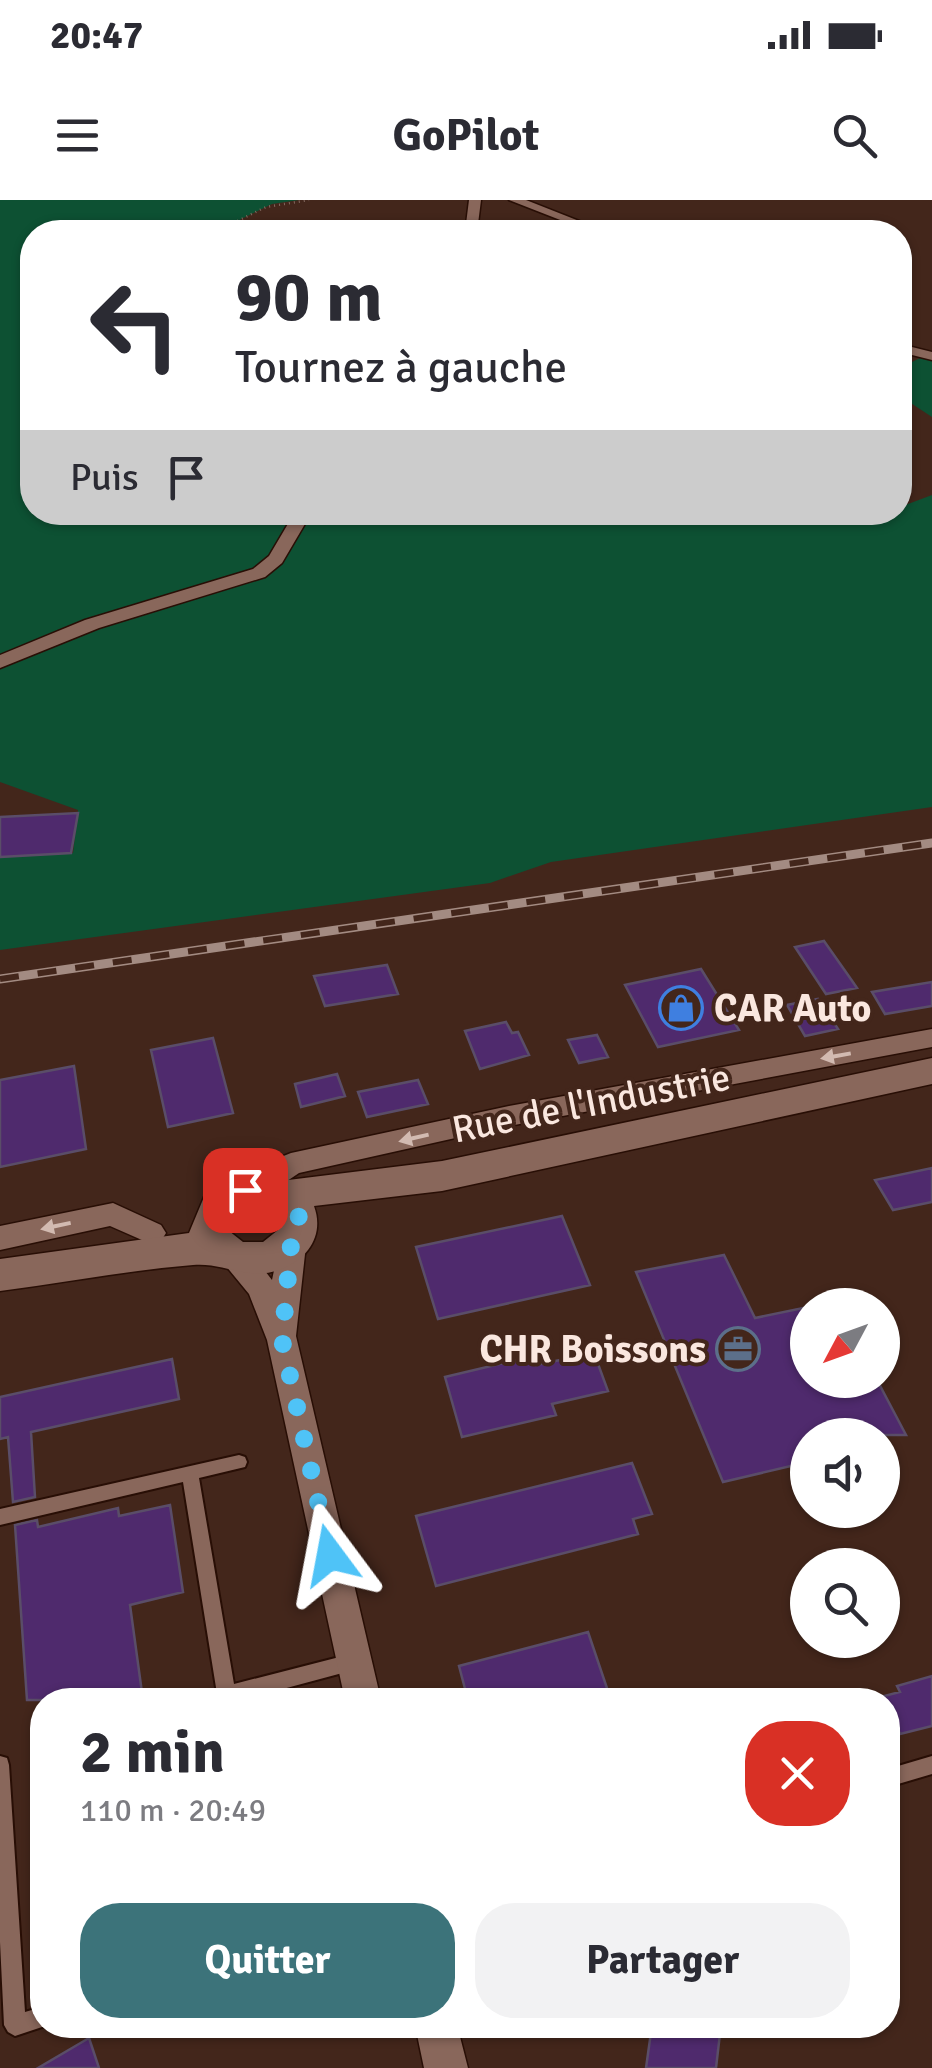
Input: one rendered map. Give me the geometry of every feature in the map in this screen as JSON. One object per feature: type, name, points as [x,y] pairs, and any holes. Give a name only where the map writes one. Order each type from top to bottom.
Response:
[{"type":"main road","name":"Rue de l'Industrie","points":[[294,1240],[340,1209],[442,1176],[932,1071]]},
{"type":"main road","name":"Rue de l'Industrie","points":[[271,1192],[442,1176]]},
{"type":"main road","points":[[271,1192],[299,1212],[294,1240],[266,1259],[229,1257],[199,1248],[0,1272],[151,1233],[213,1212],[232,1195],[271,1192]]},
{"type":"main road","points":[[213,1212],[208,1234],[229,1257]]},
{"type":"street","points":[[514,200],[568,220]]},
{"type":"street","points":[[6,660],[92,624],[259,573],[276,559],[296,525]]},
{"type":"street","name":"Rue de l'Industrie","points":[[271,1192],[291,1164],[510,1116],[932,1038]]},
{"type":"street","points":[[0,1238],[113,1214],[151,1233]]},
{"type":"street","points":[[282,1340],[294,1240]]},
{"type":"street","points":[[229,1257],[261,1286],[282,1340],[360,1688]]},
{"type":"street","points":[[439,2038],[446,2068]]},
{"type":"lane","points":[[0,1517],[239,1462]]},
{"type":"lane","points":[[190,1473],[224,1688]]},
{"type":"lane","points":[[262,1688],[354,1662]]},
{"type":"lane","points":[[0,1765],[14,2025],[30,2020]]},
{"type":"lane","points":[[900,1774],[932,1765]]},
{"type":"path","points":[[239,220],[266,207],[309,200]]},
{"type":"green space","points":[[0,200],[299,200],[272,204],[239,220],[20,220],[20,525],[912,525],[912,502],[932,495],[932,807],[551,862],[490,883],[0,950],[0,857],[73,853],[78,810],[0,782]]},
{"type":"green space","points":[[922,357],[932,360],[932,417],[912,404],[912,362]]},
{"type":"building","points":[[78,813],[71,853],[0,857],[0,817]]},
{"type":"building","points":[[824,941],[857,988],[826,994],[795,947]]},
{"type":"building","points":[[387,965],[398,994],[325,1006],[314,976]]},
{"type":"building","name":"CAR Auto","points":[[701,969],[739,1030],[658,1047],[625,985]]},
{"type":"building","points":[[932,982],[932,1006],[885,1014],[872,992]]},
{"type":"building","points":[[818,999],[838,1029],[805,1036],[787,1005]]},
{"type":"building","points":[[506,1022],[512,1033],[518,1032],[529,1055],[480,1069],[465,1031]]},
{"type":"building","points":[[597,1035],[608,1057],[579,1063],[568,1040]]},
{"type":"building","points":[[213,1038],[233,1113],[168,1127],[151,1050]]},
{"type":"building","points":[[74,1066],[86,1149],[0,1167],[0,1080]]},
{"type":"building","points":[[337,1074],[345,1096],[301,1107],[295,1084]]},
{"type":"building","points":[[418,1080],[428,1104],[367,1117],[358,1092]]},
{"type":"building","points":[[932,1168],[932,1202],[893,1210],[875,1180]]},
{"type":"building","points":[[562,1216],[590,1285],[438,1319],[416,1247]]},
{"type":"building","name":"CHR Boissons","points":[[724,1255],[755,1318],[790,1311],[790,1398],[886,1398],[897,1418],[790,1418],[790,1466],[723,1482],[636,1272]]},
{"type":"building","points":[[594,1353],[608,1391],[552,1404],[556,1415],[462,1437],[445,1377],[533,1356],[536,1365]]},
{"type":"building","points":[[172,1359],[179,1399],[31,1432],[35,1497],[13,1502],[8,1437],[0,1439],[0,1397]]},
{"type":"building","points":[[632,1463],[652,1514],[633,1519],[638,1534],[436,1586],[416,1516]]},
{"type":"building","points":[[170,1505],[183,1592],[130,1605],[141,1688],[30,1688],[27,1700],[15,1525],[37,1520],[38,1527],[118,1508],[119,1516]]},
{"type":"building","points":[[588,1632],[607,1688],[465,1688],[459,1666]]},
{"type":"building","points":[[932,1676],[932,1726],[900,1734],[897,1686]]},
{"type":"building","points":[[89,2038],[99,2068],[38,2068]]},
{"type":"building","points":[[650,2038],[719,2038],[716,2068],[646,2068]]},
{"type":"railway","points":[[0,979],[932,843]]},
{"type":"place","name":"CAR Auto","points":[[681,1008]]},
{"type":"place","name":"CHR Boissons","points":[[738,1349]]},
{"type":"route","points":[[245,1190],[272,1190],[293,1203],[299,1212],[301,1223],[291,1245],[286,1280],[282,1340],[330,1555]]}]
